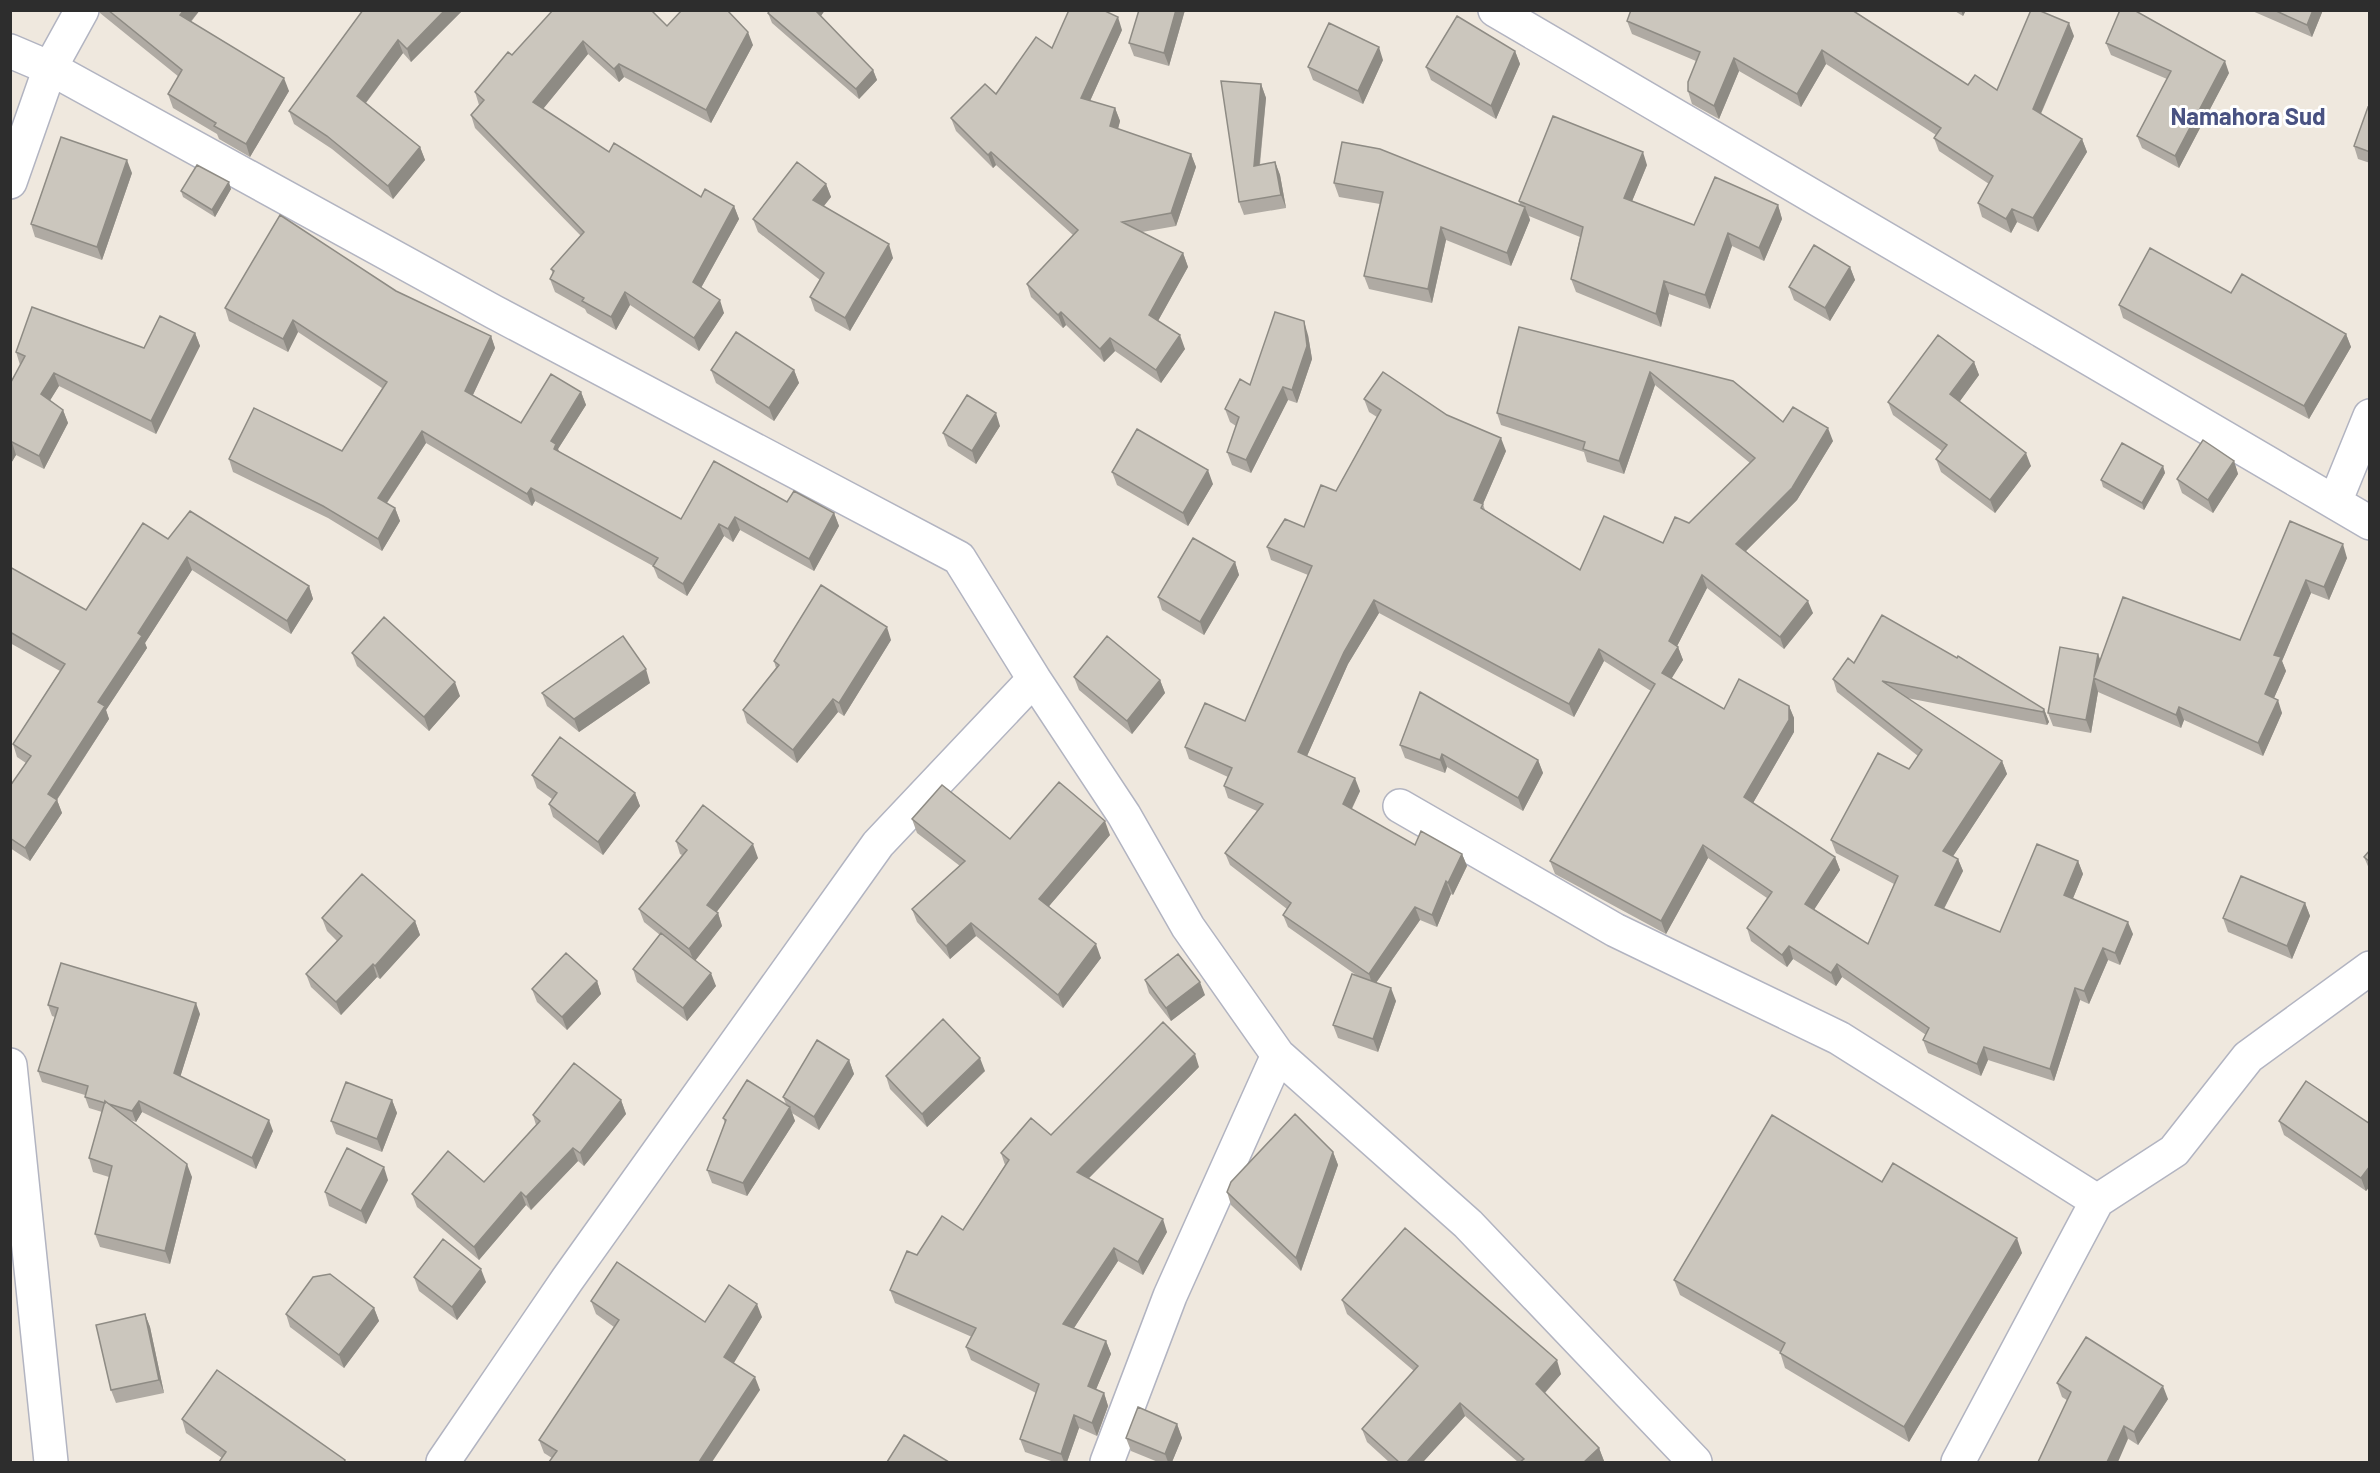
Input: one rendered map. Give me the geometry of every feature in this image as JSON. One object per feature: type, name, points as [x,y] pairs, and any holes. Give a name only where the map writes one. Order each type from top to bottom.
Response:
[{"type":"street","points":[[10,182],[50,68],[82,10]]},
{"type":"street","points":[[1495,10],[2370,522]]},
{"type":"street","points":[[10,51],[50,68],[494,312],[959,558],[1034,679],[1124,814],[1188,927],[1278,1055],[1468,1224],[1695,1462]]},
{"type":"street","points":[[2335,502],[2370,416]]},
{"type":"street","points":[[443,1462],[567,1280],[878,844],[1034,679]]},
{"type":"street","points":[[1400,806],[1615,930],[1839,1038],[2097,1201]]},
{"type":"street","points":[[1958,1462],[2097,1201],[2174,1151],[2248,1057],[2370,968]]},
{"type":"street","points":[[1107,1462],[1170,1296],[1278,1055]]},
{"type":"street","points":[[10,1065],[51,1462]]},
{"type":"building","points":[[108,10],[184,10],[180,15],[284,78],[246,144],[214,126],[216,123],[168,94],[182,70]]},
{"type":"building","points":[[363,10],[445,10],[407,49],[398,40],[357,96],[420,147],[388,186],[327,136],[289,111]]},
{"type":"building","points":[[553,10],[651,10],[667,26],[682,10],[727,10],[748,32],[706,110],[619,64],[614,69],[583,41],[533,102],[609,152],[614,143],[701,197],[705,189],[734,206],[693,282],[720,300],[694,338],[625,292],[611,317],[582,301],[584,298],[550,279],[554,271],[551,269],[584,232],[471,115],[484,100],[475,92],[508,52],[512,55]]},
{"type":"building","points":[[770,10],[815,10],[873,70],[856,89],[768,13]]},
{"type":"building","points":[[1069,10],[1103,10],[1118,17],[1081,98],[1115,108],[1110,126],[1191,154],[1171,213],[1122,222],[1183,253],[1149,315],[1180,335],[1156,370],[1110,338],[1100,349],[1061,312],[1058,315],[1027,284],[1078,230],[991,152],[988,155],[951,118],[985,84],[996,94],[1036,37],[1052,48]]},
{"type":"building","points":[[1139,10],[1176,10],[1164,53],[1129,43]]},
{"type":"building","points":[[1631,10],[1852,10],[1968,85],[1975,75],[1997,90],[2031,10],[2038,10],[2069,23],[2033,109],[2082,139],[2033,218],[2012,209],[2006,219],[1978,203],[1993,176],[1934,138],[1941,128],[1822,50],[1797,94],[1734,58],[1714,106],[1688,91],[1688,82],[1700,52],[1627,21]]},
{"type":"building","points":[[2120,10],[2134,10],[2225,61],[2175,156],[2137,136],[2171,71],[2106,43]]},
{"type":"building","points":[[2274,10],[2313,10],[2307,25]]},
{"type":"building","points":[[1457,16],[1515,51],[1491,106],[1426,67]]},
{"type":"building","points":[[1329,23],[1379,47],[1358,91],[1308,67]]},
{"type":"building","points":[[1221,81],[1261,84],[1254,166],[1275,162],[1281,195],[1239,202]]},
{"type":"building","points":[[2368,107],[2370,108],[2370,152],[2354,146]]},
{"type":"building","points":[[1553,116],[1643,152],[1624,198],[1694,225],[1715,177],[1778,205],[1759,248],[1728,233],[1705,295],[1664,281],[1656,314],[1571,279],[1583,227],[1519,201]]},
{"type":"building","points":[[61,137],[127,160],[97,247],[31,224]]},
{"type":"building","points":[[1342,142],[1380,149],[1525,207],[1507,253],[1441,227],[1428,289],[1364,276],[1383,192],[1334,183]]},
{"type":"building","points":[[797,162],[826,184],[813,200],[889,244],[845,318],[810,297],[824,273],[753,219]]},
{"type":"building","points":[[197,165],[229,182],[212,210],[181,191]]},
{"type":"building","points":[[280,215],[396,291],[491,336],[465,391],[521,423],[551,374],[581,392],[551,441],[556,444],[554,449],[681,519],[714,461],[787,502],[794,491],[834,513],[809,559],[735,517],[728,529],[719,524],[683,584],[653,566],[658,558],[531,488],[527,494],[422,431],[378,498],[395,508],[378,539],[323,506],[229,459],[254,408],[342,451],[387,382],[293,320],[283,339],[225,308]]},
{"type":"building","points":[[1814,245],[1850,267],[1825,308],[1789,287]]},
{"type":"building","points":[[2150,248],[2231,293],[2242,274],[2346,334],[2304,406],[2119,305]]},
{"type":"building","points":[[32,307],[144,348],[160,316],[195,333],[151,421],[54,373],[41,394],[63,410],[39,456],[12,442],[10,444],[10,384],[25,356],[16,352]]},
{"type":"building","points":[[1275,312],[1304,321],[1307,346],[1292,390],[1283,387],[1246,460],[1227,452],[1239,417],[1225,409],[1240,379],[1250,385]]},
{"type":"building","points":[[1519,327],[1733,381],[1783,422],[1793,407],[1828,428],[1792,488],[1736,544],[1808,601],[1780,637],[1702,575],[1669,641],[1678,647],[1662,673],[1724,709],[1739,679],[1789,706],[1789,720],[1744,797],[1835,857],[1805,904],[1868,944],[1898,876],[1831,840],[1878,753],[1909,769],[1922,750],[1833,679],[1848,658],[1854,663],[1882,615],[1957,658],[1958,656],[2044,709],[2043,712],[1882,681],[2002,761],[1943,851],[1958,859],[1935,905],[2000,932],[2037,844],[2078,861],[2064,895],[2128,922],[2115,953],[2103,948],[2084,991],[2075,988],[2050,1069],[1984,1047],[1977,1064],[1923,1040],[1929,1028],[1837,964],[1831,973],[1789,946],[1782,955],[1747,928],[1772,892],[1703,845],[1661,921],[1550,861],[1655,684],[1599,649],[1569,704],[1374,600],[1344,652],[1298,752],[1355,778],[1343,804],[1415,845],[1421,831],[1462,854],[1448,883],[1446,881],[1432,915],[1415,907],[1369,974],[1283,915],[1291,903],[1225,853],[1263,804],[1224,786],[1232,768],[1185,747],[1205,703],[1245,721],[1312,566],[1267,547],[1285,519],[1304,527],[1321,485],[1336,491],[1381,410],[1364,399],[1383,372],[1447,415],[1501,438],[1474,500],[1483,504],[1481,508],[1580,570],[1604,516],[1663,543],[1675,517],[1689,523],[1755,458],[1650,372],[1619,461],[1583,449],[1585,442],[1497,413]]},
{"type":"building","points":[[736,332],[794,370],[769,408],[711,370]]},
{"type":"building","points":[[1938,335],[1974,362],[1950,394],[2026,453],[1990,500],[1936,459],[1947,445],[1888,402]]},
{"type":"building","points":[[967,395],[996,413],[972,451],[943,433]]},
{"type":"building","points":[[1137,429],[1208,470],[1183,513],[1112,472]]},
{"type":"building","points":[[2203,440],[2234,461],[2208,500],[2177,479]]},
{"type":"building","points":[[2122,443],[2163,466],[2142,503],[2101,480]]},
{"type":"building","points":[[190,511],[309,586],[287,621],[187,557],[138,633],[142,636],[98,702],[105,706],[48,794],[57,800],[25,848],[10,838],[10,786],[31,756],[13,744],[65,664],[10,632],[10,567],[86,610],[143,523],[168,539]]},
{"type":"building","points":[[2290,521],[2343,544],[2324,587],[2306,580],[2274,655],[2281,657],[2265,694],[2278,700],[2258,743],[2179,707],[2176,715],[2094,678],[2086,720],[2048,713],[2060,647],[2098,654],[2094,677],[2123,597],[2240,640]]},
{"type":"building","points":[[1193,538],[1235,562],[1200,622],[1158,597]]},
{"type":"building","points":[[821,585],[887,627],[839,703],[833,699],[793,750],[743,710],[779,665],[774,661]]},
{"type":"building","points":[[384,617],[455,682],[424,717],[352,653]]},
{"type":"building","points":[[623,636],[646,669],[574,719],[542,693]]},
{"type":"building","points":[[1107,636],[1160,680],[1127,721],[1074,677]]},
{"type":"building","points":[[1420,692],[1538,760],[1518,798],[1442,754],[1440,760],[1400,745]]},
{"type":"building","points":[[560,737],[635,793],[598,842],[549,804],[557,793],[532,775]]},
{"type":"building","points":[[1059,782],[1105,821],[1039,899],[1096,944],[1058,995],[971,923],[946,946],[912,909],[965,861],[912,819],[942,785],[1010,839]]},
{"type":"building","points":[[703,805],[753,844],[707,905],[718,913],[689,949],[639,909],[687,850],[676,841]]},
{"type":"building","points":[[2370,850],[2370,862],[2364,857]]},
{"type":"building","points":[[362,874],[415,921],[375,966],[373,964],[336,1002],[306,974],[342,936],[322,918]]},
{"type":"building","points":[[2241,876],[2305,903],[2287,946],[2223,918]]},
{"type":"building","points":[[661,933],[711,973],[683,1008],[633,969]]},
{"type":"building","points":[[566,953],[597,981],[562,1017],[532,989]]},
{"type":"building","points":[[1178,954],[1200,982],[1166,1008],[1145,980]]},
{"type":"building","points":[[61,963],[196,1003],[174,1073],[269,1120],[252,1158],[139,1101],[132,1111],[105,1101],[105,1103],[85,1097],[88,1086],[38,1071],[58,1008],[48,1005]]},
{"type":"building","points":[[1352,974],[1391,988],[1373,1039],[1333,1025]]},
{"type":"building","points":[[943,1019],[980,1058],[922,1114],[886,1076]]},
{"type":"building","points":[[1163,1022],[1195,1054],[1077,1172],[1163,1219],[1138,1262],[1114,1248],[1063,1324],[1106,1341],[1088,1386],[1104,1393],[1092,1423],[1074,1415],[1061,1454],[1020,1439],[1039,1384],[966,1347],[976,1328],[890,1290],[907,1251],[917,1255],[942,1216],[963,1230],[1009,1160],[1001,1153],[1031,1118],[1051,1135]]},
{"type":"building","points":[[817,1040],[849,1060],[814,1117],[783,1097]]},
{"type":"building","points":[[574,1063],[621,1100],[580,1153],[573,1148],[526,1197],[521,1192],[474,1247],[412,1194],[448,1151],[484,1182],[540,1121],[533,1115]]},
{"type":"building","points":[[747,1080],[790,1107],[743,1183],[707,1170],[726,1120],[723,1118]]},
{"type":"building","points":[[2306,1081],[2370,1124],[2370,1166],[2361,1178],[2279,1121]]},
{"type":"building","points":[[346,1082],[392,1100],[377,1139],[331,1121]]},
{"type":"building","points":[[105,1101],[187,1164],[165,1251],[95,1234],[112,1166],[89,1158]]},
{"type":"building","points":[[1295,1114],[1333,1152],[1296,1258],[1227,1192],[1231,1182]]},
{"type":"building","points":[[1772,1115],[1882,1182],[1893,1163],[2017,1238],[1904,1427],[1780,1353],[1785,1343],[1674,1280]]},
{"type":"building","points":[[347,1148],[384,1167],[361,1211],[325,1192]]},
{"type":"building","points":[[1405,1228],[1557,1360],[1536,1384],[1599,1448],[1584,1462],[1520,1462],[1524,1459],[1460,1403],[1407,1462],[1399,1462],[1362,1429],[1418,1366],[1342,1300]]},
{"type":"building","points":[[443,1239],[481,1269],[452,1307],[414,1277]]},
{"type":"building","points":[[617,1262],[705,1322],[729,1285],[757,1304],[724,1357],[755,1377],[699,1462],[549,1462],[557,1451],[539,1440],[619,1320],[591,1301]]},
{"type":"building","points":[[330,1274],[374,1308],[339,1355],[286,1314],[313,1277]]},
{"type":"building","points":[[145,1314],[159,1380],[111,1390],[96,1325]]},
{"type":"building","points":[[2086,1337],[2163,1386],[2134,1432],[2124,1426],[2107,1462],[2038,1462],[2071,1392],[2057,1383]]},
{"type":"building","points":[[217,1370],[345,1460],[344,1462],[219,1462],[226,1452],[182,1419]]},
{"type":"building","points":[[1138,1407],[1177,1424],[1165,1454],[1126,1438]]},
{"type":"building","points":[[904,1435],[949,1462],[887,1462]]},
{"type":"district","name":"Namahora Sud","points":[[2248,115]]}]
